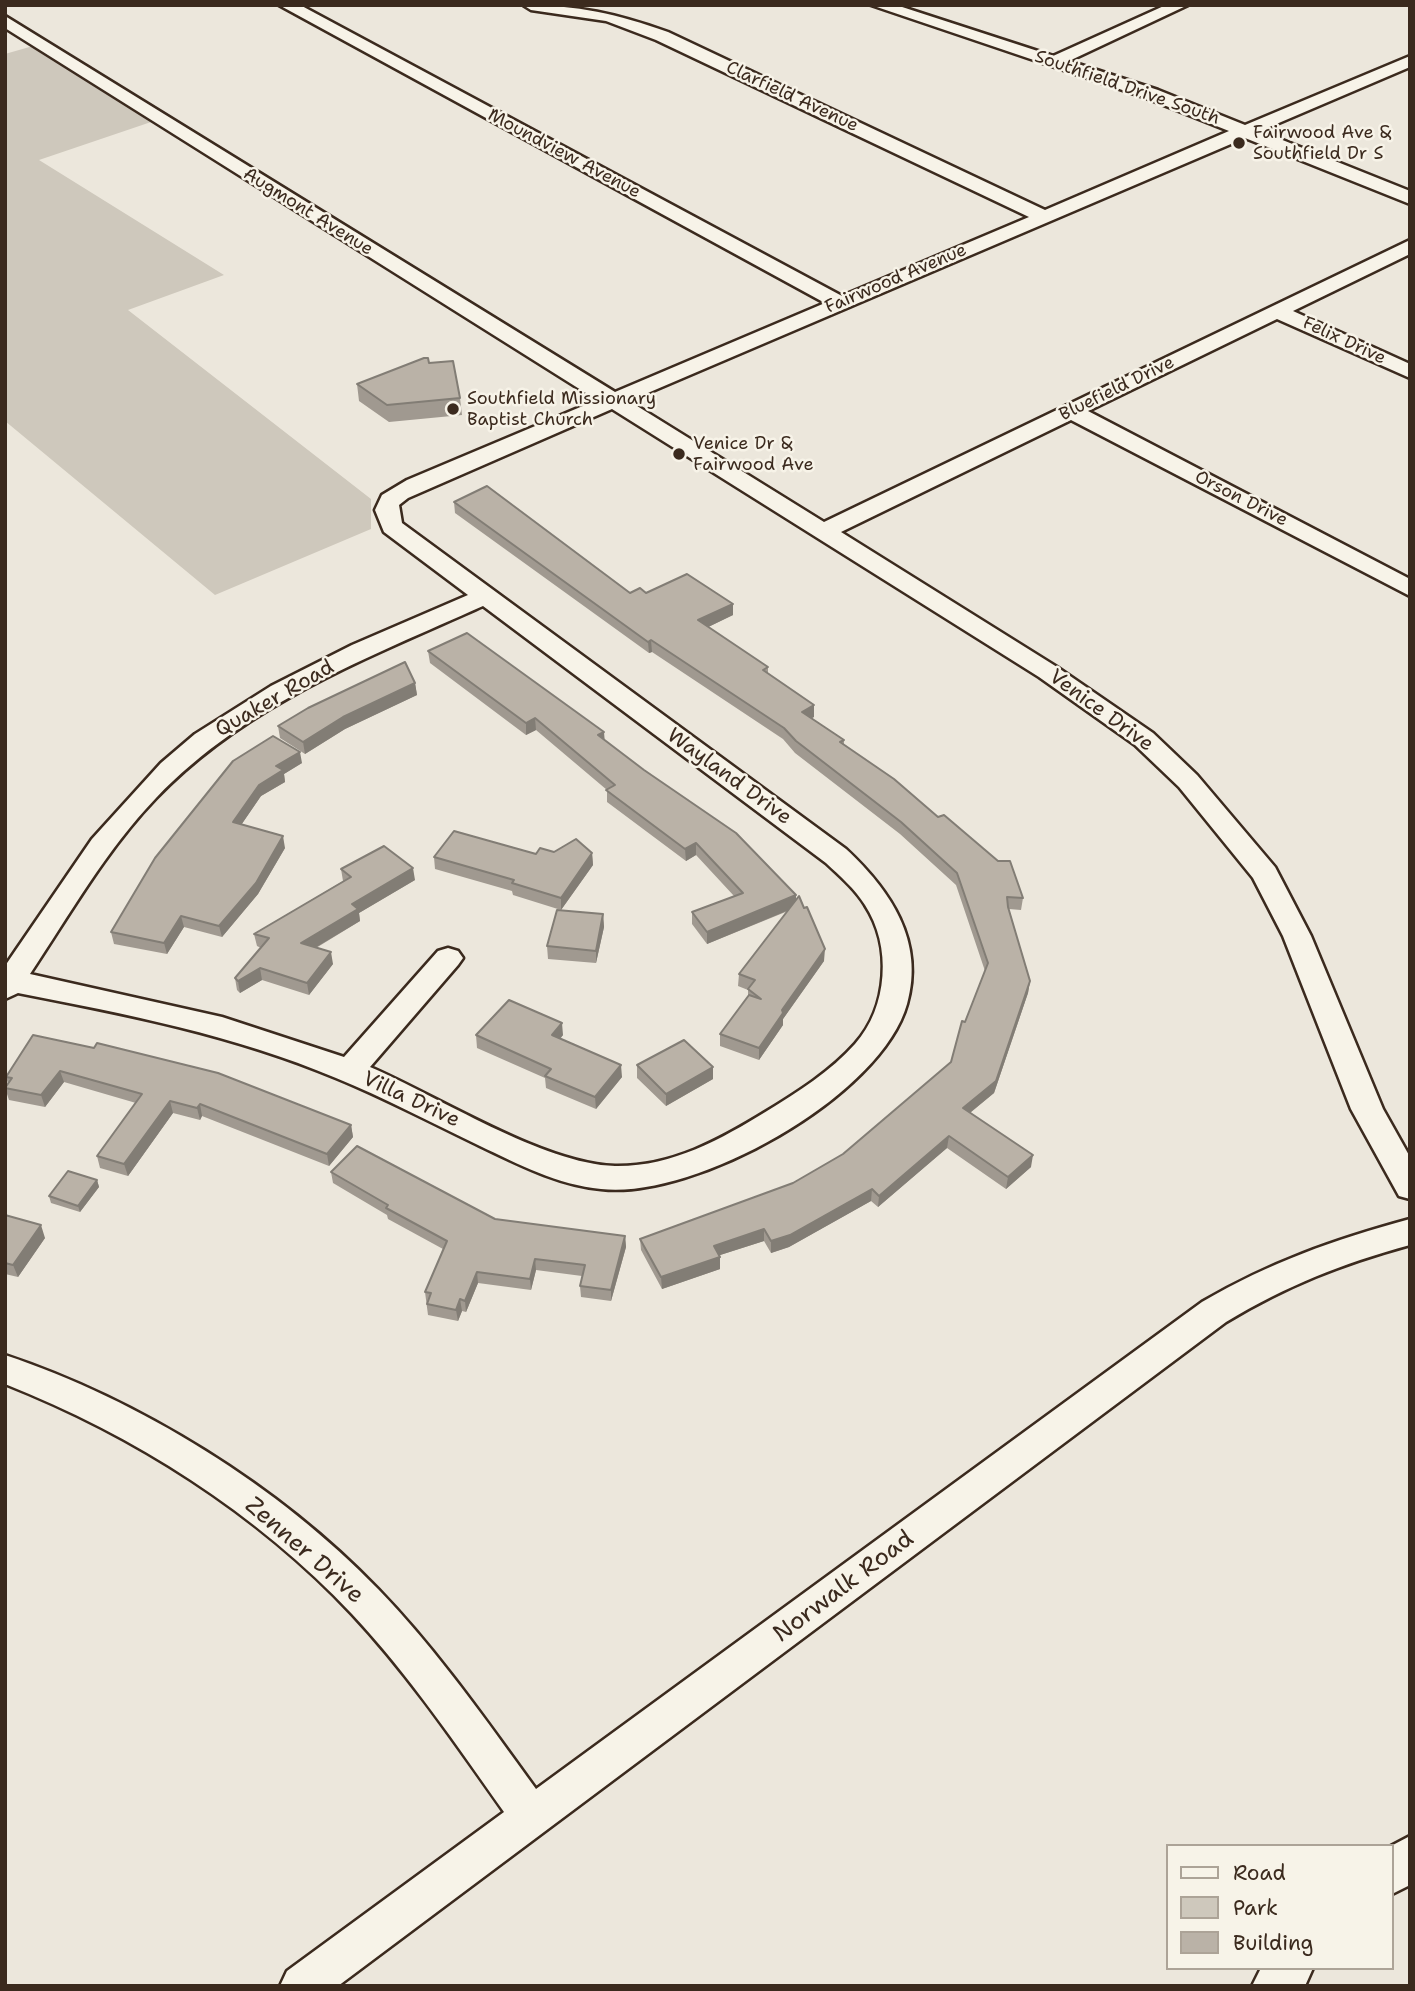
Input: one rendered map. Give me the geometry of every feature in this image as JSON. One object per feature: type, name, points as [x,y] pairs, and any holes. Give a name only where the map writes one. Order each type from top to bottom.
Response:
[{"type":"street","name":"Moundview Avenue","points":[[287,5],[841,303]]},
{"type":"street","name":"Clarfield Avenue","points":[[531,5],[609,18],[662,36],[1043,216]]},
{"type":"street","name":"Southfield Drive South","points":[[879,5],[1152,94],[1410,198]]},
{"type":"street","points":[[1055,62],[1111,34],[1180,5]]},
{"type":"street","name":"Augmont Avenue","points":[[5,21],[613,400]]},
{"type":"street","name":"Fairwood Avenue","points":[[386,504],[393,496],[415,485],[1410,61]]},
{"type":"street","name":"Bluefield Drive","points":[[823,532],[1410,246]]},
{"type":"street","name":"Felix Drive","points":[[1277,311],[1410,372]]},
{"type":"street","name":"Venice Drive","points":[[613,400],[1048,672],[1143,739],[1188,781],[1224,821],[1265,874],[1297,936],[1367,1109],[1410,1187]]},
{"type":"street","name":"Orson Drive","points":[[1071,411],[1410,589]]},
{"type":"street","name":"Wayland Drive","points":[[386,504],[384,512],[391,527],[836,856],[878,898],[894,934],[897,982],[892,1005],[866,1052],[837,1079],[797,1106]]},
{"type":"street","name":"Quaker Road","points":[[8,985],[104,843],[169,769],[201,742],[231,720],[306,678],[485,596]]},
{"type":"street","points":[[349,1071],[448,958]]},
{"type":"street","name":"Villa Drive","points":[[8,985],[192,1018],[274,1041],[349,1071],[537,1160],[598,1177],[664,1173],[696,1163],[797,1106]]},
{"type":"street","name":"Norwalk Road","points":[[302,1986],[1214,1312],[1269,1280],[1347,1250],[1410,1232]]},
{"type":"street","name":"Zenner Drive","points":[[5,1369],[117,1418],[183,1455],[258,1508],[342,1577],[421,1668],[532,1818]]},
{"type":"street","points":[[1394,1871],[1410,1856]]},
{"type":"street","points":[[1274,1986],[1290,1970]]},
{"type":"green space","points":[[33,46],[154,121],[39,160],[224,275],[128,310],[371,499],[371,529],[215,595],[5,421],[5,54]]},
{"type":"building","points":[[428,358],[429,363],[453,361],[460,398],[387,405],[357,384]]},
{"type":"building","points":[[487,486],[630,593],[640,588],[646,593],[687,574],[733,604],[698,620],[768,667],[763,670],[814,705],[802,712],[844,740],[840,742],[894,779],[938,817],[944,815],[998,861],[1010,861],[1023,898],[1007,897],[1008,907],[1030,981],[996,1081],[963,1108],[1033,1155],[1008,1177],[949,1136],[879,1196],[872,1189],[790,1235],[771,1241],[764,1229],[714,1246],[720,1257],[661,1277],[640,1239],[793,1183],[843,1154],[951,1062],[962,1021],[965,1022],[988,963],[957,873],[901,822],[796,741],[784,728],[651,640],[648,642],[454,502]]},
{"type":"building","points":[[467,633],[604,732],[598,735],[644,770],[736,833],[796,895],[707,932],[692,912],[743,893],[696,843],[685,849],[606,790],[615,785],[535,718],[526,723],[428,651]]},
{"type":"building","points":[[405,662],[415,683],[343,717],[303,742],[278,726],[308,708]]},
{"type":"building","points":[[273,736],[300,752],[276,766],[283,770],[259,785],[233,822],[283,836],[256,883],[219,926],[181,916],[164,943],[111,932],[155,858],[233,761]]},
{"type":"building","points":[[454,831],[536,854],[540,848],[554,852],[576,839],[592,853],[561,898],[512,883],[514,880],[434,857]]},
{"type":"building","points":[[384,846],[413,868],[352,904],[358,909],[301,943],[331,952],[307,983],[260,968],[238,981],[235,978],[269,938],[254,934],[351,877],[341,869]]},
{"type":"building","points":[[799,896],[804,908],[807,907],[825,949],[759,1048],[720,1034],[749,995],[761,999],[748,989],[755,980],[739,974]]},
{"type":"building","points":[[557,910],[603,914],[596,951],[547,946]]},
{"type":"building","points":[[509,1000],[562,1023],[552,1035],[621,1065],[595,1097],[545,1076],[551,1069],[476,1035]]},
{"type":"building","points":[[33,1035],[94,1048],[97,1043],[218,1073],[351,1125],[327,1154],[200,1104],[197,1108],[170,1101],[124,1164],[97,1156],[142,1094],[60,1071],[41,1095],[5,1088],[12,1078],[6,1077]]},
{"type":"building","points":[[684,1040],[713,1067],[666,1094],[637,1065]]},
{"type":"building","points":[[357,1146],[495,1219],[625,1236],[611,1290],[580,1286],[585,1265],[535,1259],[530,1279],[477,1272],[465,1301],[460,1299],[456,1310],[427,1304],[431,1293],[425,1292],[447,1241],[386,1208],[388,1205],[331,1172]]},
{"type":"building","points":[[68,1171],[97,1180],[78,1206],[49,1196]]},
{"type":"building","points":[[5,1215],[41,1225],[13,1265],[5,1263]]},
{"type":"place","name":"Fairwood Ave & Southfield Dr S","points":[[1239,143]]},
{"type":"place","name":"Southfield Missionary Baptist Church","points":[[453,409]]},
{"type":"place","name":"Venice Dr & Fairwood Ave","points":[[679,454]]}]
